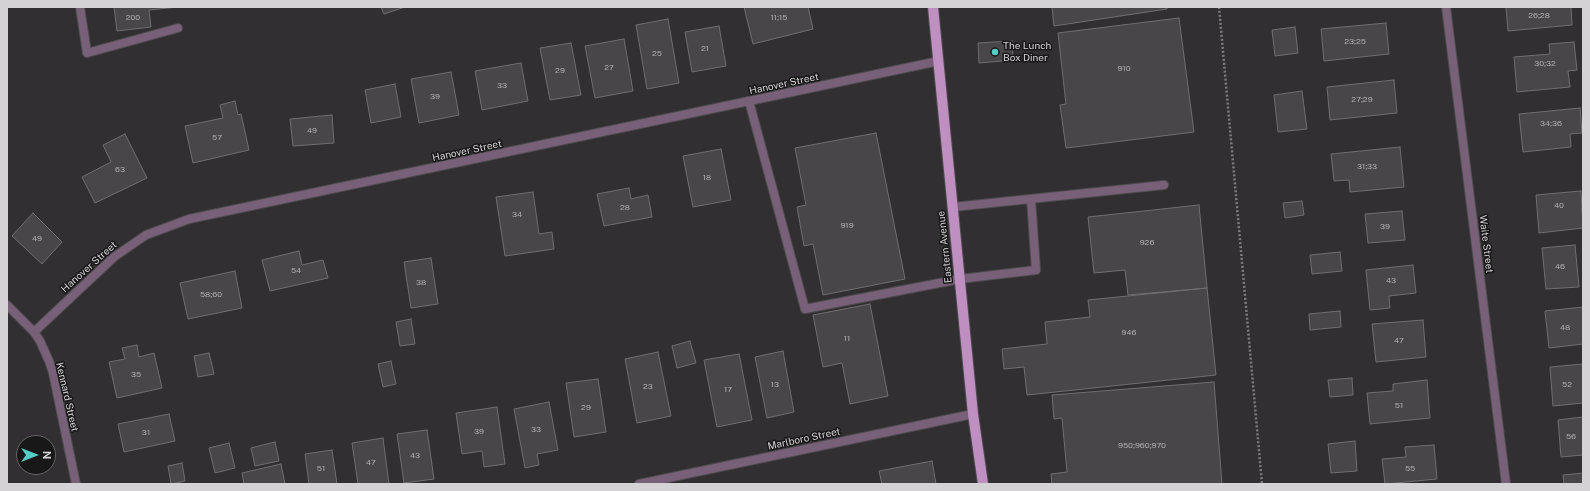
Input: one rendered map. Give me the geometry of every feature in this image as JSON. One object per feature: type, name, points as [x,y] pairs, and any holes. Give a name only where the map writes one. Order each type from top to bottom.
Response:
[{"type":"main road","name":"Eastern Avenue","points":[[933,7],[973,414],[982,484]]},
{"type":"street","points":[[80,7],[87,52],[178,28]]},
{"type":"street","name":"Waite Street","points":[[1446,7],[1506,484]]},
{"type":"street","name":"Hanover Street","points":[[34,332],[114,257],[125,249],[146,235],[189,220],[939,61]]},
{"type":"street","points":[[749,102],[805,309],[960,279],[1036,270],[1031,199]]},
{"type":"street","points":[[953,207],[1164,185]]},
{"type":"street","name":"Kennard Street","points":[[7,305],[34,332],[40,341],[53,373],[76,484]]},
{"type":"street","name":"Marlboro Street","points":[[639,484],[973,414]]},
{"type":"path","points":[[1220,7],[1262,484]]},
{"type":"building","points":[[114,7],[178,7],[149,10],[151,27],[117,31]]},
{"type":"building","points":[[381,7],[405,7],[384,14]]},
{"type":"building","points":[[744,7],[808,7],[813,29],[753,44]]},
{"type":"building","points":[[1052,7],[1167,7],[1167,9],[1054,26]]},
{"type":"building","points":[[1506,7],[1571,7],[1572,25],[1508,31]]},
{"type":"building","points":[[1179,18],[1194,132],[1066,148],[1060,105],[1066,104],[1058,33]]},
{"type":"building","points":[[668,19],[679,83],[647,89],[636,25]]},
{"type":"building","points":[[1386,23],[1389,54],[1324,61],[1321,29]]},
{"type":"building","points":[[719,26],[726,66],[692,72],[685,32]]},
{"type":"building","points":[[1295,27],[1298,53],[1275,56],[1272,30]]},
{"type":"building","points":[[624,39],[633,91],[595,98],[585,46]]},
{"type":"building","name":"The Lunch Box Diner","points":[[1012,41],[1013,60],[979,63],[978,43]]},
{"type":"building","points":[[1574,42],[1577,70],[1568,71],[1570,87],[1517,92],[1514,57],[1550,54],[1549,44]]},
{"type":"building","points":[[571,43],[581,95],[550,100],[540,48]]},
{"type":"building","points":[[521,63],[528,101],[482,110],[475,71]]},
{"type":"building","points":[[451,72],[459,115],[419,123],[411,79]]},
{"type":"building","points":[[1394,80],[1397,113],[1330,120],[1327,87]]},
{"type":"building","points":[[395,84],[401,117],[371,123],[365,90]]},
{"type":"building","points":[[1302,91],[1307,129],[1278,132],[1274,95]]},
{"type":"building","points":[[235,101],[238,115],[241,114],[249,150],[193,163],[185,126],[223,118],[220,105]]},
{"type":"building","points":[[1580,108],[1582,133],[1570,134],[1571,147],[1523,152],[1519,114]]},
{"type":"building","points":[[332,115],[334,143],[293,146],[290,119]]},
{"type":"building","points":[[876,133],[905,279],[823,295],[813,244],[804,246],[797,207],[806,205],[795,148]]},
{"type":"building","points":[[125,134],[147,178],[95,203],[82,177],[111,162],[103,145]]},
{"type":"building","points":[[1400,147],[1404,187],[1350,192],[1349,180],[1334,181],[1331,154]]},
{"type":"building","points":[[721,149],[731,200],[693,207],[683,156]]},
{"type":"building","points":[[629,188],[631,199],[648,195],[652,217],[604,226],[597,194]]},
{"type":"building","points":[[1581,191],[1583,228],[1539,233],[1536,195]]},
{"type":"building","points":[[533,192],[539,234],[552,232],[554,249],[505,256],[496,197]]},
{"type":"building","points":[[1302,201],[1304,215],[1285,218],[1283,203]]},
{"type":"building","points":[[1199,205],[1207,288],[1128,295],[1125,270],[1094,273],[1088,217]]},
{"type":"building","points":[[1402,211],[1405,240],[1368,243],[1365,214]]},
{"type":"building","points":[[33,213],[62,242],[42,264],[12,236]]},
{"type":"building","points":[[1575,245],[1579,287],[1546,289],[1542,248]]},
{"type":"building","points":[[299,251],[302,265],[323,260],[328,278],[270,291],[262,260]]},
{"type":"building","points":[[1340,252],[1342,271],[1312,274],[1310,255]]},
{"type":"building","points":[[431,258],[438,304],[411,308],[404,262]]},
{"type":"building","points":[[1413,265],[1416,293],[1389,296],[1390,308],[1370,310],[1366,270]]},
{"type":"building","points":[[235,271],[242,308],[188,319],[180,283]]},
{"type":"building","points":[[1207,288],[1216,375],[1027,395],[1024,367],[1004,369],[1002,349],[1047,344],[1045,322],[1090,317],[1088,300]]},
{"type":"building","points":[[870,304],[888,396],[850,404],[842,363],[823,367],[813,315]]},
{"type":"building","points":[[1583,307],[1583,344],[1549,348],[1545,311]]},
{"type":"building","points":[[1340,311],[1341,327],[1310,330],[1309,314]]},
{"type":"building","points":[[411,319],[415,344],[400,346],[396,322]]},
{"type":"building","points":[[1423,320],[1426,357],[1376,362],[1372,324]]},
{"type":"building","points":[[690,341],[696,363],[677,368],[672,346]]},
{"type":"building","points":[[137,345],[139,357],[154,353],[162,388],[117,398],[109,362],[125,359],[122,348]]},
{"type":"building","points":[[783,351],[794,412],[767,418],[755,357]]},
{"type":"building","points":[[658,352],[671,416],[637,423],[625,359]]},
{"type":"building","points":[[209,353],[214,374],[198,377],[194,356]]},
{"type":"building","points":[[739,354],[752,420],[717,427],[704,360]]},
{"type":"building","points":[[391,361],[396,384],[383,387],[378,364]]},
{"type":"building","points":[[1583,364],[1583,403],[1553,406],[1550,367]]},
{"type":"building","points":[[1352,378],[1353,395],[1330,397],[1328,380]]},
{"type":"building","points":[[598,379],[606,432],[574,437],[566,383]]},
{"type":"building","points":[[1427,380],[1430,418],[1370,424],[1367,393],[1393,391],[1393,384]]},
{"type":"building","points":[[1214,382],[1222,484],[1052,484],[1051,474],[1067,472],[1062,418],[1054,419],[1052,395]]},
{"type":"building","points":[[549,402],[558,450],[537,454],[539,465],[525,468],[514,409]]},
{"type":"building","points":[[497,407],[505,464],[484,467],[482,451],[462,454],[456,413]]},
{"type":"building","points":[[169,414],[175,441],[124,452],[118,424]]},
{"type":"building","points":[[1583,417],[1583,455],[1561,457],[1558,420]]},
{"type":"building","points":[[427,430],[434,479],[404,483],[397,434]]},
{"type":"building","points":[[383,438],[389,484],[358,484],[352,443]]},
{"type":"building","points":[[1355,441],[1357,471],[1331,473],[1328,444]]},
{"type":"building","points":[[275,442],[279,461],[255,466],[251,448]]},
{"type":"building","points":[[229,443],[235,468],[215,473],[209,448]]},
{"type":"building","points":[[1434,445],[1437,479],[1385,484],[1382,459],[1406,457],[1405,447]]},
{"type":"building","points":[[332,450],[337,484],[309,484],[305,454]]},
{"type":"building","points":[[932,461],[936,484],[882,484],[879,471]]},
{"type":"building","points":[[182,463],[185,481],[171,484],[168,466]]},
{"type":"building","points":[[281,464],[285,484],[244,484],[242,473]]},
{"type":"building","points":[[1583,473],[1583,484],[1564,484],[1563,475]]},
{"type":"place","name":"The Lunch Box Diner","points":[[995,52]]}]
